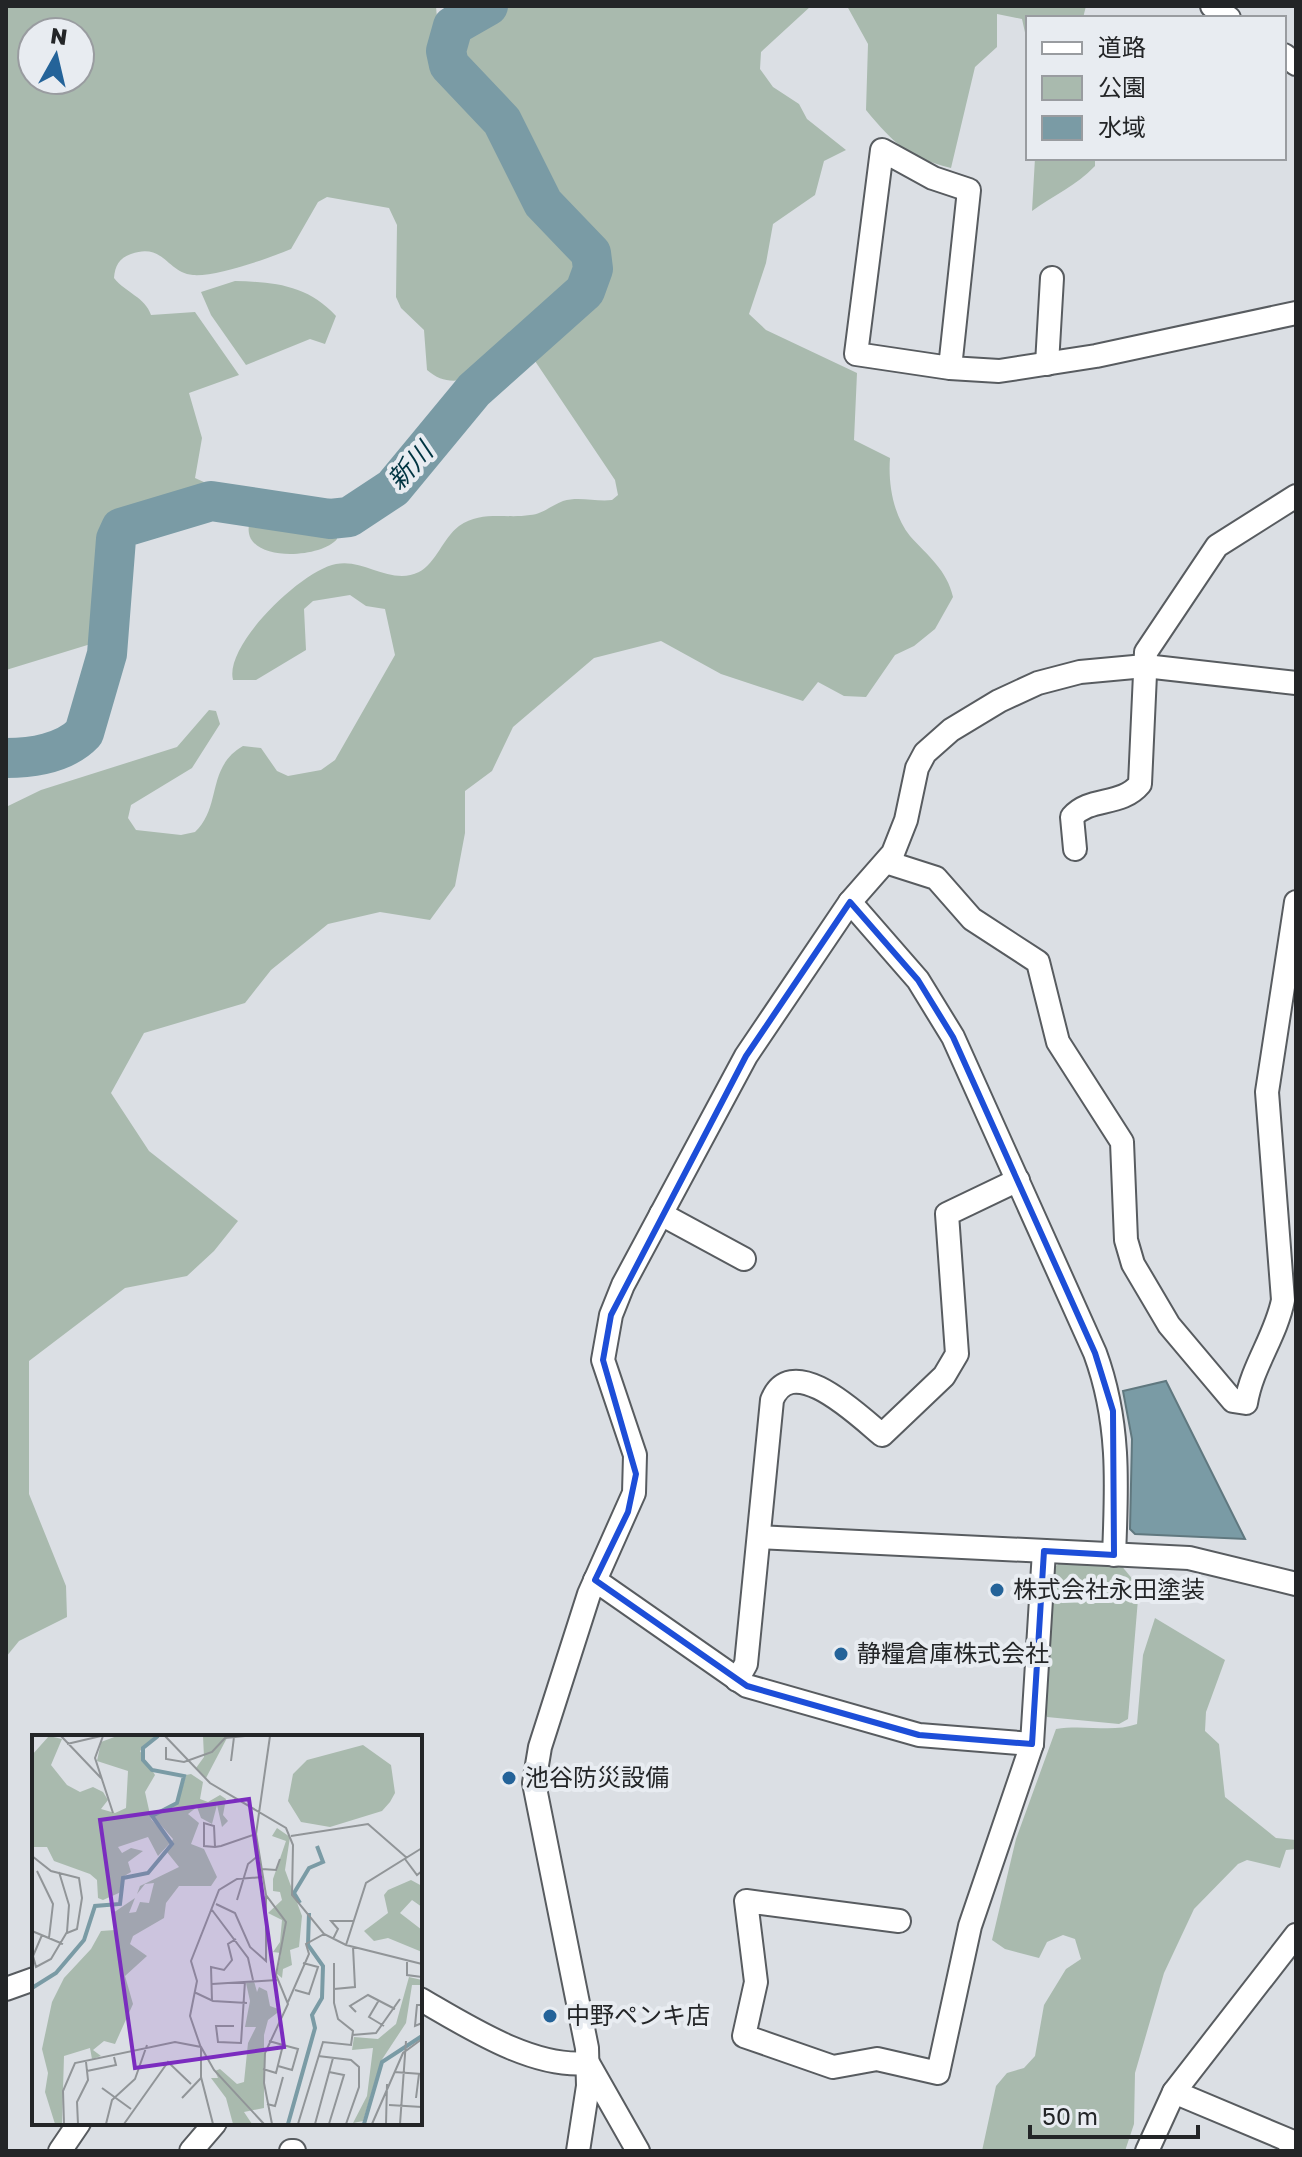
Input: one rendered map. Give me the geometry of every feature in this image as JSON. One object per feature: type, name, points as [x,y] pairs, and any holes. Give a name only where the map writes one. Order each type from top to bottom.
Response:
[{"type":"street","points":[[950,368],[969,190],[933,178],[882,150],[856,354],[950,368],[999,371],[1296,313]]},
{"type":"street","points":[[1047,364],[1052,278]]},
{"type":"street","points":[[1075,849],[1072,817],[1079,809],[1119,800],[1131,794],[1140,784],[1146,652],[1217,546],[1296,496]]},
{"type":"street","points":[[578,2151],[588,2063],[534,1783],[540,1747],[595,1580],[628,1512],[636,1474],[632,1446],[606,1374],[603,1345],[617,1300],[746,1056],[850,902],[886,862],[901,837],[917,768],[937,740],[999,701],[1038,683],[1101,668],[1145,666],[1296,683]]},
{"type":"street","points":[[886,862],[943,882],[972,919],[1031,957],[1043,969],[1051,1022],[1058,1042],[1122,1142],[1126,1172],[1126,1240],[1133,1264],[1169,1325],[1233,1401],[1246,1403],[1253,1376],[1290,1294],[1280,1223],[1267,1076],[1296,902]]},
{"type":"street","points":[[850,902],[897,954],[936,1008],[969,1067],[1105,1381],[1117,1440],[1114,1555]]},
{"type":"street","points":[[737,1680],[746,1664],[772,1400],[777,1389],[786,1382],[798,1380],[808,1384],[837,1399],[882,1435],[944,1376],[957,1354],[947,1214],[1018,1180]]},
{"type":"street","points":[[661,1214],[744,1259]]},
{"type":"street","points":[[1280,1223],[1296,1240]]},
{"type":"street","points":[[759,1537],[1210,1561],[1296,1584]]},
{"type":"street","points":[[899,1921],[746,1901],[756,1982],[744,2036],[833,2067],[877,2059],[938,2073],[970,1926],[1032,1744],[1044,1551]]},
{"type":"street","points":[[595,1580],[737,1680],[771,1695],[919,1735],[1032,1744]]},
{"type":"street","points":[[1147,2151],[1174,2092],[1296,1935]]},
{"type":"street","points":[[6,1989],[32,1980]]},
{"type":"street","points":[[422,2000],[494,2041],[571,2065],[588,2063]]},
{"type":"street","points":[[588,2063],[638,2151]]},
{"type":"street","points":[[1174,2092],[1293,2145]]},
{"type":"street","points":[[60,2151],[78,2125]]},
{"type":"street","points":[[191,2151],[213,2125]]},
{"type":"highlighted area","points":[[850,902],[918,980],[953,1037],[1095,1353],[1113,1411],[1114,1555],[1044,1551],[1032,1744],[919,1735],[747,1686],[595,1580],[628,1512],[636,1474],[603,1360],[611,1315],[746,1056]]},
{"type":"green space","points":[[6,6],[436,6],[441,69],[502,136],[536,208],[580,252],[584,268],[582,279],[573,293],[478,374],[452,381],[439,378],[427,370],[424,330],[401,308],[396,297],[397,225],[389,208],[327,197],[318,202],[291,249],[215,273],[184,273],[151,252],[142,251],[123,258],[118,263],[114,278],[144,304],[151,315],[195,312],[239,375],[189,393],[202,438],[195,478],[206,483],[203,493],[139,510],[120,519],[112,528],[105,558],[102,614],[94,643],[6,670]]},
{"type":"green space","points":[[510,6],[811,6],[761,52],[760,69],[773,87],[799,104],[807,119],[846,150],[824,161],[815,195],[773,224],[766,263],[749,314],[766,330],[857,373],[854,440],[890,458],[891,488],[899,518],[910,536],[942,571],[953,597],[935,629],[914,646],[895,655],[866,697],[844,696],[818,682],[803,701],[721,674],[661,641],[594,658],[513,727],[492,771],[465,791],[465,833],[455,886],[430,920],[380,912],[328,924],[271,970],[245,1003],[144,1033],[111,1093],[149,1151],[238,1221],[214,1251],[187,1276],[125,1288],[29,1361],[29,1494],[66,1586],[67,1617],[19,1641],[6,1657],[6,807],[41,790],[177,747],[209,710],[216,711],[220,724],[192,768],[131,805],[128,818],[136,830],[181,835],[195,832],[209,811],[224,765],[243,746],[261,748],[277,771],[288,776],[321,770],[335,760],[395,655],[385,609],[366,606],[350,595],[313,601],[304,609],[306,650],[256,680],[233,680],[233,665],[241,648],[268,611],[286,594],[321,569],[336,564],[357,565],[398,576],[419,572],[430,563],[453,531],[476,518],[535,514],[563,501],[612,500],[618,495],[615,480],[533,358],[544,336],[577,310],[596,286],[601,269],[598,249],[553,202],[540,182],[515,125],[465,72],[455,56],[459,31]]},
{"type":"green space","points":[[847,6],[1086,6],[1084,16],[1026,16],[1026,37],[1022,19],[997,14],[997,47],[975,67],[951,168],[903,148],[866,110],[868,44]]},
{"type":"green space","points":[[1035,160],[1095,160],[1095,166],[1088,173],[1032,211]]},
{"type":"green space","points":[[235,281],[277,284],[314,298],[336,316],[325,344],[310,339],[246,365],[211,315],[201,292]]},
{"type":"green space","points":[[263,515],[326,526],[337,533],[337,539],[328,546],[299,554],[267,551],[249,535],[250,521]]},
{"type":"green space","points":[[1062,1561],[1120,1564],[1139,1587],[1128,1719],[1119,1724],[1047,1717],[1043,1707],[1051,1570]]},
{"type":"green space","points":[[1155,1618],[1225,1660],[1206,1712],[1205,1731],[1219,1744],[1225,1797],[1276,1838],[1296,1840],[1296,1849],[1286,1850],[1280,1868],[1247,1860],[1238,1864],[1194,1909],[1164,1973],[1135,2073],[1134,2124],[1125,2151],[982,2151],[996,2086],[1007,2073],[1024,2068],[1035,2056],[1044,2005],[1066,1969],[1081,1959],[1075,1939],[1063,1935],[1047,1942],[1039,1958],[1005,1949],[992,1940],[1016,1839],[1056,1729],[1118,1728],[1137,1724],[1143,1655]]},
{"type":"water","points":[[1166,1381],[1245,1539],[1135,1534],[1130,1529],[1132,1439],[1123,1391]]},
{"type":"waterway","name":"新川","points":[[6,758],[48,753],[84,733],[107,654],[116,539],[121,528],[211,501],[330,519],[349,517],[393,488],[474,390],[585,291],[593,269],[591,253],[543,203],[502,121],[449,65],[446,51],[453,26],[488,6]]},
{"type":"place","name":"株式会社永田塗装","points":[[997,1590]]},
{"type":"place","name":"静糧倉庫株式会社","points":[[841,1654]]},
{"type":"place","name":"池谷防災設備","points":[[509,1778]]},
{"type":"place","name":"中野ペンキ店","points":[[550,2016]]}]
